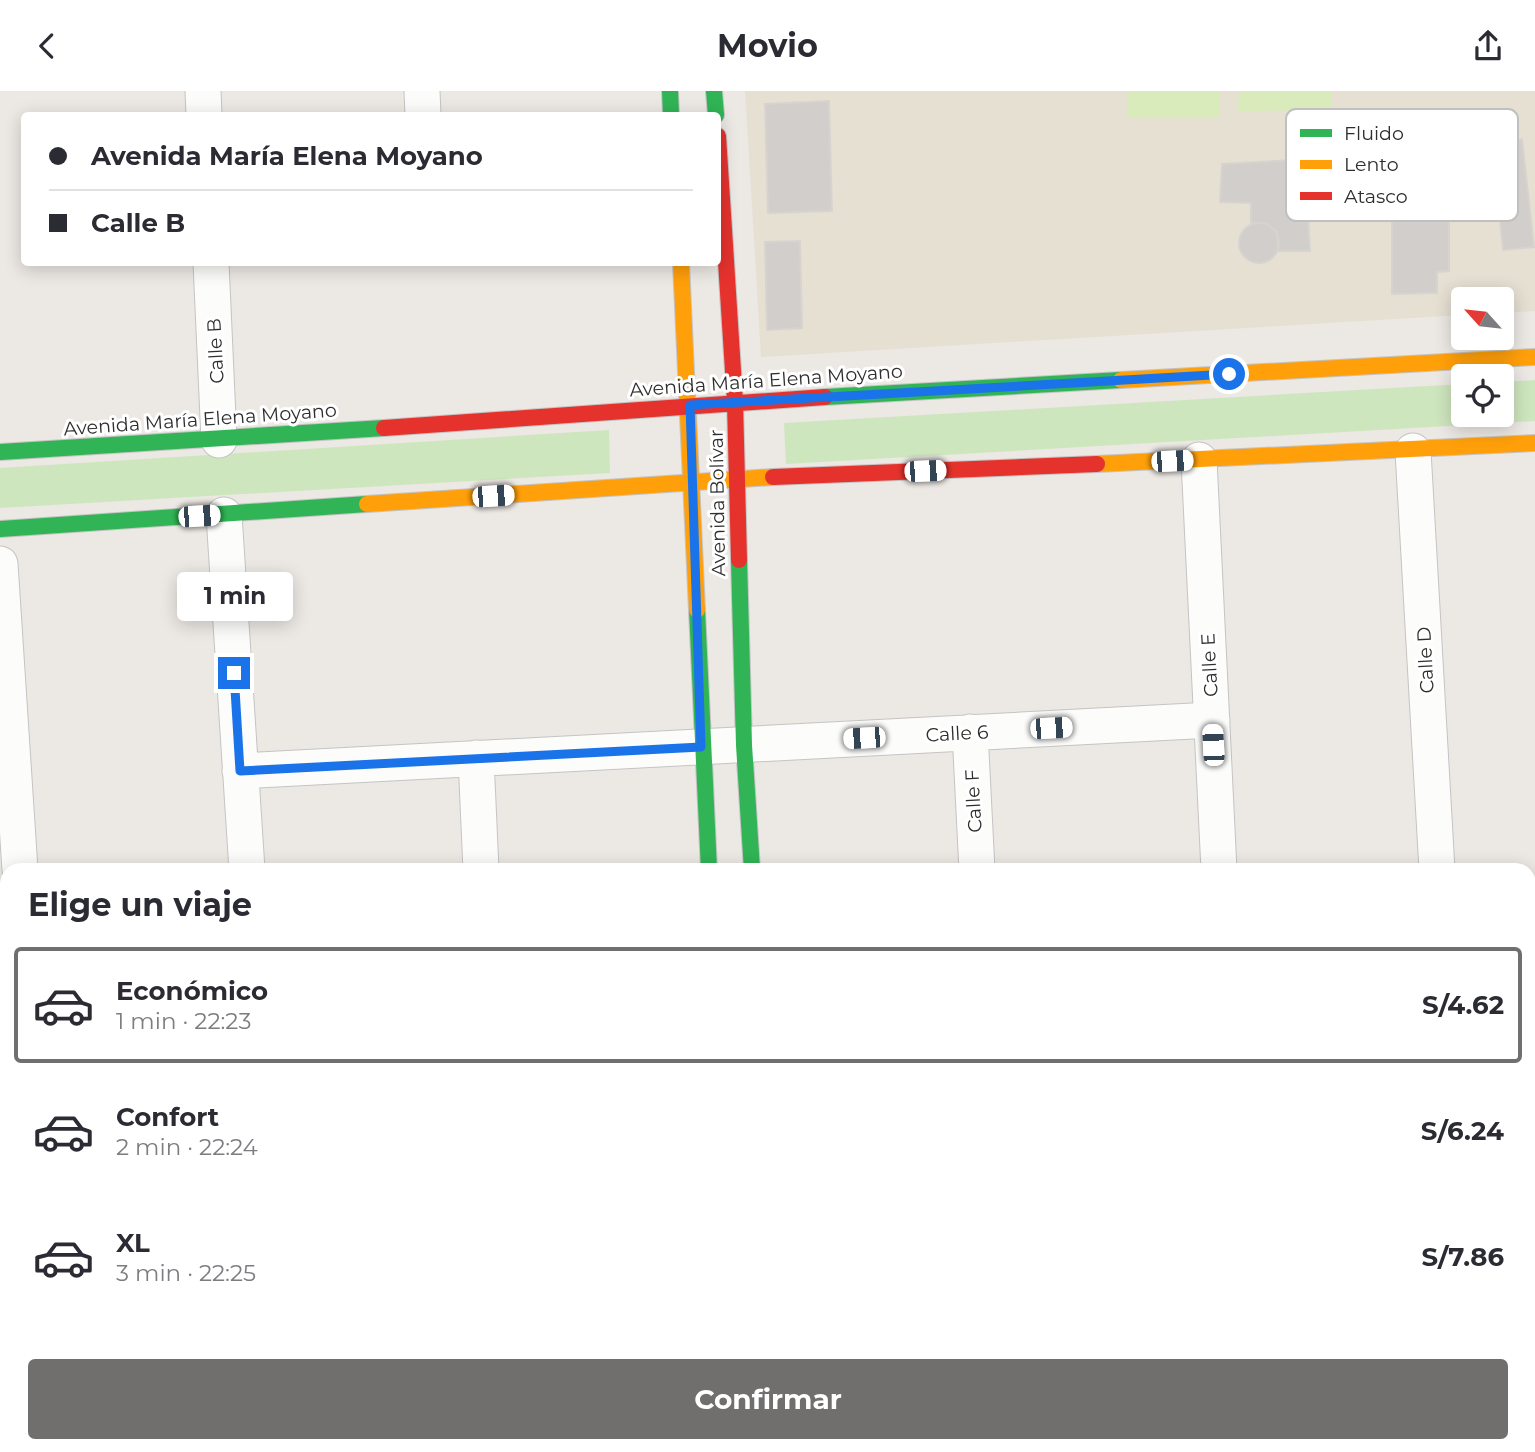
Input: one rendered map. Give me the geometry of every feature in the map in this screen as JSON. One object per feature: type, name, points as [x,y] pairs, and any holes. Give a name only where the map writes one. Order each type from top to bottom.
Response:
[{"type":"street","points":[[203,91],[204,112]]},
{"type":"street","points":[[422,91],[423,112]]},
{"type":"street","points":[[670,91],[671,112]]},
{"type":"street","points":[[714,91],[716,112]]},
{"type":"street","name":"Avenida Bolívar","points":[[721,184],[735,402],[744,745],[751,863]]},
{"type":"street","name":"Calle B","points":[[211,266],[219,440]]},
{"type":"street","name":"Avenida Bolívar","points":[[681,266],[690,405],[701,747],[709,863]]},
{"type":"street","name":"Avenida María Elena Moyano","points":[[0,452],[219,440],[735,402],[1535,357]]},
{"type":"street","points":[[0,529],[737,478],[1413,451],[1535,443]]},
{"type":"street","name":"Calle D","points":[[1413,451],[1437,863]]},
{"type":"street","name":"Calle E","points":[[1199,460],[1219,863]]},
{"type":"street","points":[[224,515],[247,863]]},
{"type":"street","points":[[0,564],[20,863]]},
{"type":"street","name":"Calle 6","points":[[240,771],[1212,720]]},
{"type":"street","name":"Calle F","points":[[970,732],[976,863]]},
{"type":"street","points":[[476,758],[481,863]]},
{"type":"shaded area","points":[[745,91],[1535,91],[1535,311],[1514,312],[1514,287],[1451,287],[1451,316],[761,357]]},
{"type":"green space","points":[[1127,91],[1220,91],[1220,118],[1127,118]]},
{"type":"green space","points":[[1239,91],[1332,91],[1332,109],[1238,111]]},
{"type":"green space","points":[[1535,380],[1535,421],[1514,422],[1514,381]]},
{"type":"green space","points":[[1451,385],[1451,426],[786,464],[784,423]]},
{"type":"green space","points":[[609,430],[610,473],[0,508],[0,468]]},
{"type":"building","points":[[829,101],[832,211],[768,213],[765,104]]},
{"type":"building","points":[[1518,139],[1522,139],[1534,247],[1503,250],[1500,221],[1518,221]]},
{"type":"building","points":[[1286,160],[1286,221],[1308,221],[1310,251],[1278,251],[1277,232],[1266,223],[1251,223],[1251,203],[1220,202],[1222,164]]},
{"type":"building","points":[[1392,221],[1449,221],[1449,271],[1437,272],[1437,293],[1392,294]]},
{"type":"building","points":[[1259,223],[1267,224],[1273,229],[1278,235],[1278,251],[1273,257],[1267,262],[1259,263],[1251,262],[1245,257],[1240,251],[1239,243],[1240,235],[1245,229],[1251,224]]},
{"type":"building","points":[[800,241],[802,328],[767,330],[765,242]]},
{"type":"traffic: fast","points":[[670,91],[671,112]]},
{"type":"traffic: fast","points":[[714,91],[716,112]]},
{"type":"traffic: fast","points":[[825,397],[1121,380]]},
{"type":"traffic: fast","points":[[0,452],[384,428]]},
{"type":"traffic: fast","points":[[0,529],[367,504]]},
{"type":"traffic: fast","points":[[739,560],[744,745],[752,863]]},
{"type":"traffic: fast","points":[[697,610],[709,863]]},
{"type":"traffic: slow","points":[[681,266],[697,610]]},
{"type":"traffic: slow","points":[[1121,380],[1535,357]]},
{"type":"traffic: slow","points":[[1097,464],[1535,443]]},
{"type":"traffic: slow","points":[[367,504],[773,477]]},
{"type":"traffic: jam","points":[[721,183],[735,402],[739,560]]},
{"type":"traffic: jam","points":[[384,428],[825,397]]},
{"type":"traffic: jam","points":[[773,477],[1097,464]]},
{"type":"route","points":[[234,673],[240,771],[701,747],[690,405],[1229,374]]}]
